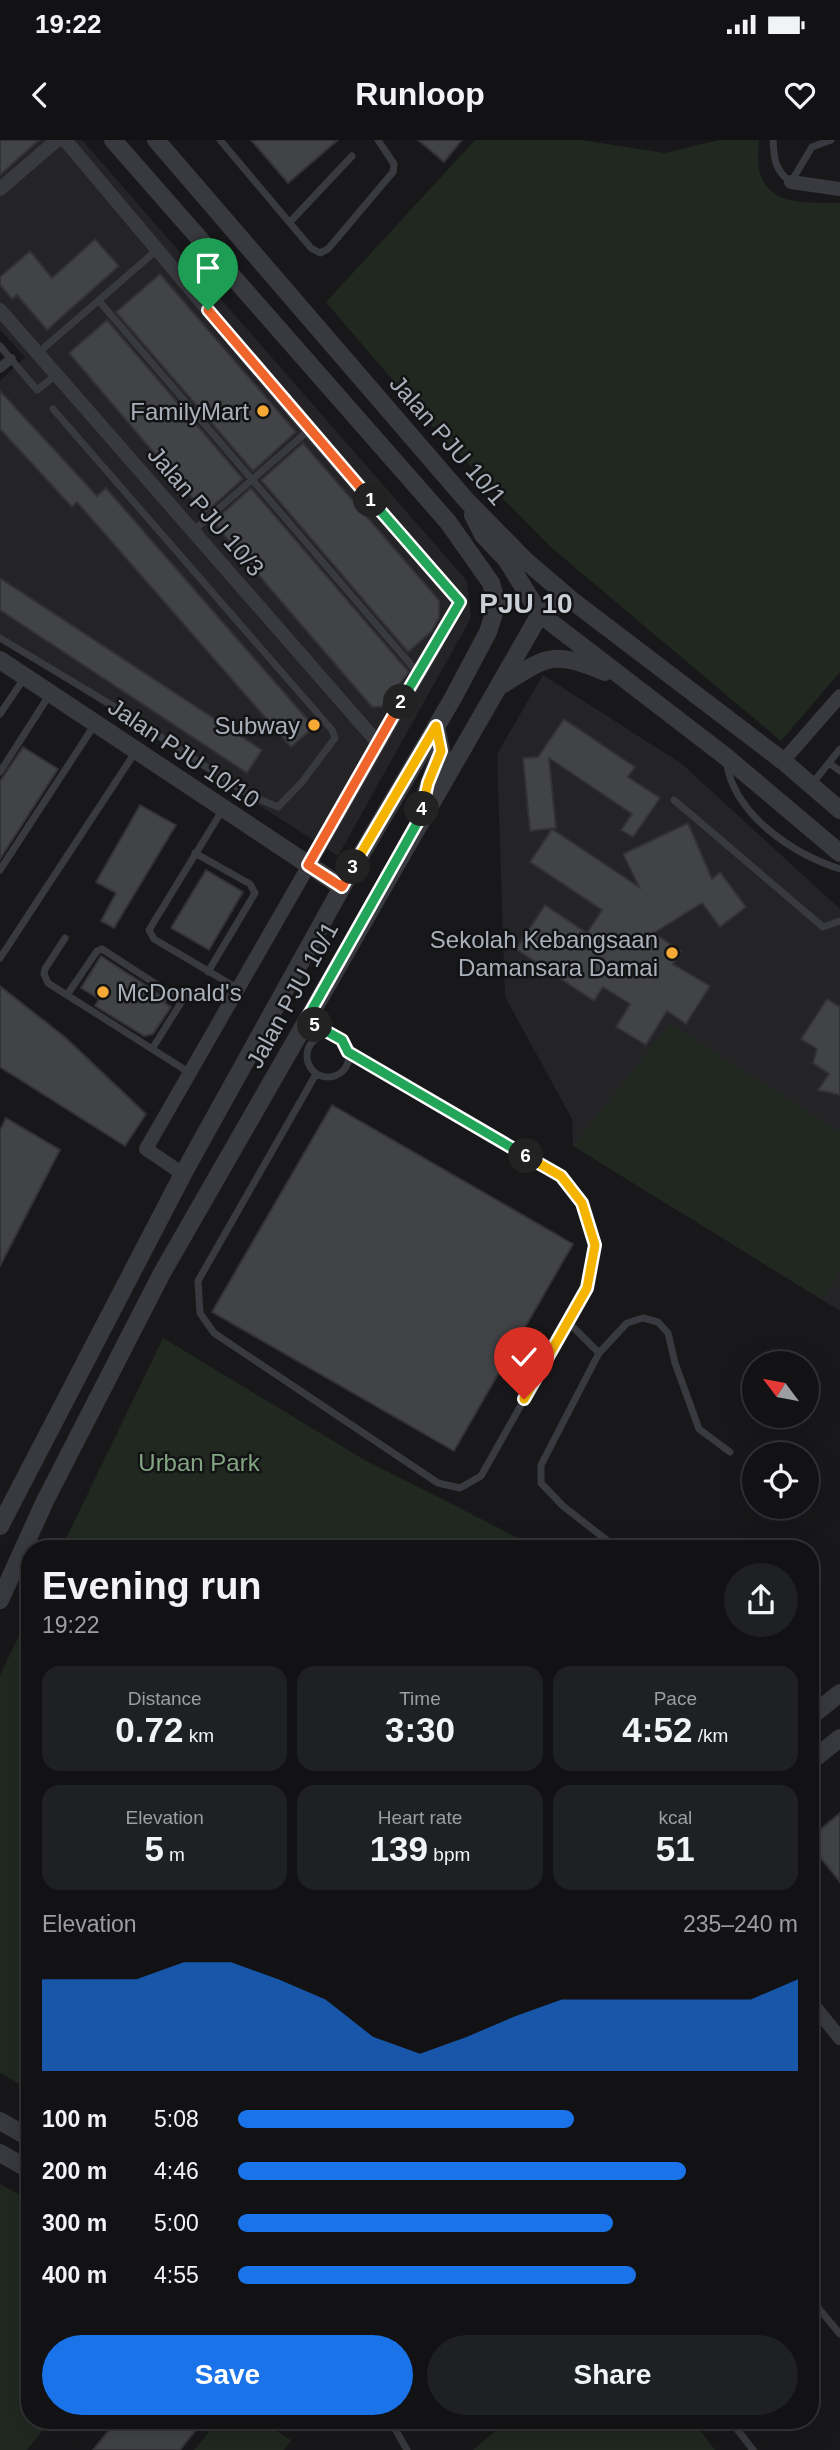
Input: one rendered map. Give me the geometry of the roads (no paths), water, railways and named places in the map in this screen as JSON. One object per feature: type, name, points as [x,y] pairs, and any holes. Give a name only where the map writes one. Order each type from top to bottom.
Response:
[{"type":"street","points":[[1,186],[57,140]]},
{"type":"street","points":[[65,140],[309,430],[460,602],[146,1149],[183,1174]]},
{"type":"street","name":"Jalan PJU 10/1","points":[[0,1526],[183,1174],[342,887],[453,698],[488,632],[497,604],[491,583],[448,522],[113,140]]},
{"type":"street","name":"Jalan PJU 10/1","points":[[156,140],[467,501],[525,560],[574,602],[783,761],[840,810]]},
{"type":"street","points":[[791,182],[840,189]]},
{"type":"street","name":"Jalan PJU 10/3","points":[[0,310],[378,743]]},
{"type":"street","points":[[0,368],[11,359]]},
{"type":"street","points":[[467,501],[483,535],[506,559],[540,614],[725,756],[840,853]]},
{"type":"street","points":[[540,614],[552,607],[574,602]]},
{"type":"street","name":"Jalan PJU 10/1","points":[[27,1540],[162,1273],[225,1159],[540,614]]},
{"type":"street","points":[[497,688],[542,660],[558,657],[571,658],[627,681]]},
{"type":"street","name":"Jalan PJU 10/10","points":[[0,660],[342,887]]},
{"type":"street","points":[[783,761],[840,696]]},
{"type":"street","points":[[420,818],[428,783],[441,751],[436,726]]},
{"type":"street","points":[[804,822],[840,835]]},
{"type":"street","points":[[22,1540],[45,1501]]},
{"type":"street","points":[[0,1579],[21,1543]]},
{"type":"street","name":"Jalan PJU 10/1","points":[[0,1600],[21,1554]]},
{"type":"street","points":[[819,1710],[840,1693]]},
{"type":"street","points":[[819,1756],[838,1742]]},
{"type":"street","points":[[819,2012],[840,2038]]},
{"type":"street","points":[[0,2121],[21,2133]]},
{"type":"street","points":[[0,2153],[21,2165]]},
{"type":"lane","points":[[220,140],[312,248],[320,253],[328,249],[393,172],[394,164],[378,140]]},
{"type":"lane","points":[[774,140],[774,158],[780,174],[791,182],[812,147],[831,140]]},
{"type":"lane","points":[[290,222],[352,156]]},
{"type":"lane","points":[[38,353],[158,250]]},
{"type":"lane","points":[[99,301],[418,673]]},
{"type":"lane","points":[[0,346],[37,390],[57,374]]},
{"type":"lane","points":[[0,638],[120,710],[249,795],[278,807],[302,782],[335,738],[332,730],[53,409]]},
{"type":"lane","points":[[193,531],[309,430]]},
{"type":"lane","points":[[0,714],[25,677]]},
{"type":"lane","points":[[0,772],[50,694]]},
{"type":"lane","points":[[0,870],[96,724]]},
{"type":"lane","points":[[811,785],[840,749]]},
{"type":"lane","points":[[0,958],[136,751]]},
{"type":"lane","points":[[725,756],[728,778],[738,800],[791,847],[840,869]]},
{"type":"lane","points":[[829,763],[840,771]]},
{"type":"lane","points":[[674,800],[823,927],[840,921]]},
{"type":"lane","points":[[224,809],[149,930],[154,939],[237,988]]},
{"type":"lane","points":[[195,853],[250,884],[255,893],[208,971]]},
{"type":"lane","points":[[65,938],[44,974],[48,983],[190,1073]]},
{"type":"lane","points":[[67,995],[97,951],[102,950],[182,1001]]},
{"type":"lane","points":[[152,1049],[187,993]]},
{"type":"lane","points":[[306,1020],[342,1040],[348,1052],[561,1176],[582,1203],[595,1245],[587,1288],[481,1476],[460,1488],[438,1483],[214,1333],[200,1313],[198,1280],[316,1074]]},
{"type":"lane","points":[[308,1064],[310,1043],[329,1034]]},
{"type":"lane","points":[[289,1052],[308,1064],[316,1074],[330,1077],[343,1071],[348,1052]]},
{"type":"lane","points":[[606,1540],[563,1506],[541,1483],[541,1465],[599,1353],[628,1323],[643,1318],[658,1322],[668,1333],[674,1363],[699,1429],[730,1452]]},
{"type":"lane","points":[[568,1322],[599,1353]]},
{"type":"lane","points":[[819,2309],[840,2334]]},
{"type":"lane","points":[[395,2429],[407,2450]]},
{"type":"lane","points":[[737,2429],[752,2450]]},
{"type":"place","name":"FamilyMart","points":[[263,411]]},
{"type":"place","name":"Subway","points":[[314,725]]},
{"type":"place","name":"Sekolah Kebangsaan Damansara Damai","points":[[672,953]]},
{"type":"place","name":"McDonald's","points":[[103,992]]},
{"type":"district","name":"PJU 10","points":[[526,603]]},
{"type":"park label","name":"Urban Park","points":[[199,1462]]}]
